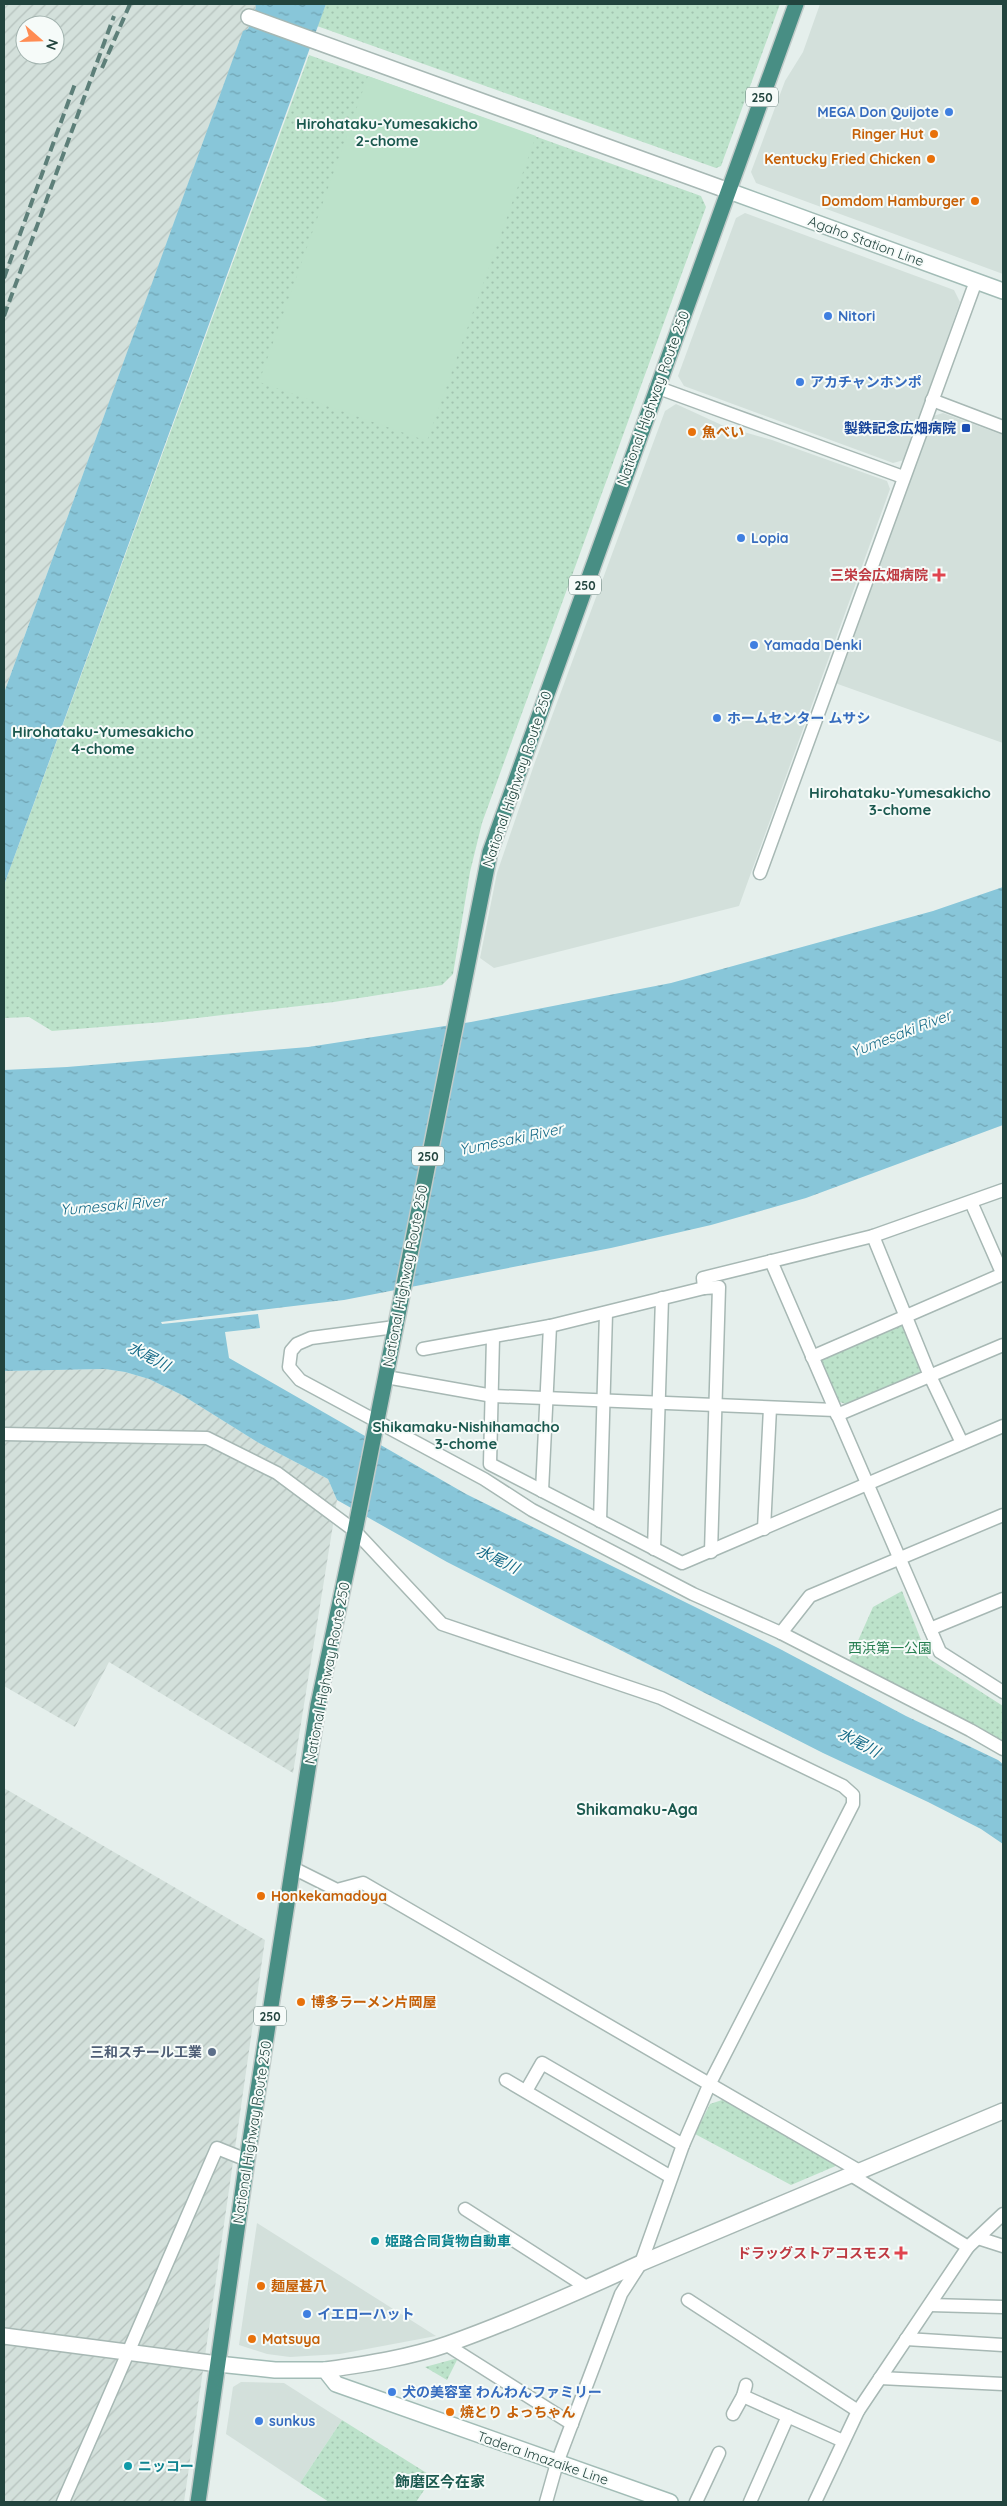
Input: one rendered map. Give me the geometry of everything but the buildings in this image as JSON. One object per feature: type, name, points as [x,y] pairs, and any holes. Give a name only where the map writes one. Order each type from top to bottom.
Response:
[{"type":"highway","name":"National Highway Route 250","points":[[198,2502],[247,2160],[318,1705],[355,1531],[462,985],[490,852],[656,387],[796,4]]},
{"type":"street","name":"Agaho Station Line","points":[[249,17],[1003,291]]},
{"type":"street","points":[[760,873],[976,281]]},
{"type":"street","points":[[656,387],[904,477]]},
{"type":"street","points":[[932,400],[1003,427]]},
{"type":"street","points":[[704,1288],[703,1278],[873,1236],[1003,1190]]},
{"type":"street","points":[[812,1357],[1003,1274],[971,1202]]},
{"type":"street","points":[[873,1236],[930,1376],[962,1443]]},
{"type":"street","points":[[771,1261],[940,1652],[1003,1691]]},
{"type":"street","points":[[423,1348],[550,1326],[704,1288],[719,1287],[717,1405],[711,1552]]},
{"type":"street","points":[[654,1549],[662,1298]]},
{"type":"street","points":[[600,1521],[606,1313]]},
{"type":"street","points":[[542,1491],[550,1326]]},
{"type":"street","points":[[395,1328],[303,1340],[292,1351],[289,1367],[300,1380],[377,1421],[549,1519],[693,1594],[780,1633],[970,1730],[1003,1749]]},
{"type":"street","points":[[493,1337],[490,1464],[682,1564],[1003,1426]]},
{"type":"street","points":[[386,1377],[493,1396],[836,1412],[930,1376],[1003,1345]]},
{"type":"street","points":[[764,1529],[770,1408]]},
{"type":"street","points":[[4,1434],[207,1438],[277,1473],[355,1531],[416,1594],[442,1624],[661,1698],[843,1786],[853,1795],[853,1804],[710,2083],[683,2145],[641,2263],[621,2294],[557,2463],[546,2502]]},
{"type":"street","points":[[780,1633],[810,1596],[1003,1515]]},
{"type":"street","points":[[930,1629],[1003,1599]]},
{"type":"street","points":[[293,1868],[337,1890],[363,1883],[710,2083],[856,2174],[968,2247]]},
{"type":"street","points":[[526,2091],[542,2063],[683,2145]]},
{"type":"street","points":[[506,2080],[671,2177]]},
{"type":"street","points":[[4,2336],[275,2370],[325,2370],[370,2364],[447,2344],[588,2288],[641,2263],[856,2174],[1003,2110]]},
{"type":"street","points":[[63,2502],[217,2148],[247,2160]]},
{"type":"street","points":[[464,2209],[588,2288]]},
{"type":"street","points":[[815,2502],[858,2411],[968,2247],[1003,2214]]},
{"type":"street","points":[[978,2238],[1003,2246]]},
{"type":"street","points":[[688,2300],[858,2411]]},
{"type":"street","points":[[930,2304],[1003,2307]]},
{"type":"street","points":[[906,2340],[1003,2345]]},
{"type":"street","points":[[447,2344],[572,2424]]},
{"type":"street","name":"Tadera Imazaike Line","points":[[325,2370],[336,2384],[670,2502]]},
{"type":"street","points":[[880,2378],[1003,2384]]},
{"type":"street","points":[[733,2414],[744,2390],[788,2416],[843,2441]]},
{"type":"street","points":[[750,2502],[788,2416]]},
{"type":"street","points":[[696,2502],[719,2453]]},
{"type":"shaded area","points":[[4,4],[255,4],[256,7],[248,29],[243,32],[4,693]]},
{"type":"shaded area","points":[[820,4],[1003,4],[1003,274],[756,183],[751,172],[785,81],[803,52]]},
{"type":"shaded area","points":[[745,213],[954,290],[960,302],[904,460],[893,463],[684,386],[678,376],[736,218]]},
{"type":"shaded area","points":[[676,404],[726,427],[772,440],[887,481],[890,489],[739,906],[494,968],[480,958],[497,873],[535,762],[665,411]]},
{"type":"shaded area","name":"三栄会広畑病院","points":[[943,413],[1003,435],[1003,743],[835,683],[933,416]]},
{"type":"shaded area","points":[[105,1369],[125,1372],[149,1379],[182,1395],[259,1443],[328,1479],[337,1500],[293,1773],[109,1662],[75,1727],[4,1686],[4,1371]]},
{"type":"shaded area","points":[[4,1788],[265,1940],[184,2502],[4,2502]]},
{"type":"shaded area","points":[[257,2223],[436,2336],[340,2354],[290,2357],[267,2354],[239,2345]]},
{"type":"shaded area","points":[[241,2382],[284,2383],[342,2420],[300,2483],[226,2434],[233,2387]]},
{"type":"green space","points":[[326,4],[780,4],[721,166],[716,168],[317,26]]},
{"type":"green space","points":[[309,55],[701,196],[706,207],[482,823],[470,872],[453,974],[442,985],[334,1002],[163,1022],[52,1031],[29,1017],[4,1018],[4,885]]},
{"type":"green space","points":[[368,76],[536,136],[427,441],[259,382]]},
{"type":"green space","points":[[900,1324],[907,1326],[923,1366],[921,1372],[845,1404],[838,1401],[821,1362],[823,1356]]},
{"type":"green space","name":"西浜第一公園","points":[[902,1591],[928,1658],[1003,1706],[1003,1741],[849,1661],[873,1607]]},
{"type":"green space","points":[[725,2099],[838,2165],[791,2185],[695,2134],[710,2104]]},
{"type":"green space","points":[[458,2358],[447,2380],[425,2367]]},
{"type":"green space","points":[[342,2420],[433,2477],[416,2502],[329,2502],[300,2483]]},
{"type":"water","points":[[255,4],[326,4],[4,885],[4,693],[243,31],[248,29],[256,7]]},
{"type":"water","points":[[1003,887],[1003,1125],[806,1198],[711,1225],[611,1248],[344,1300],[161,1322],[162,1324],[258,1314],[260,1328],[225,1332],[229,1358],[466,1494],[780,1649],[906,1716],[998,1760],[1003,1764],[1003,1844],[981,1829],[928,1802],[823,1753],[447,1562],[337,1500],[328,1479],[259,1443],[182,1395],[149,1379],[125,1372],[105,1369],[4,1371],[4,1070],[67,1067],[308,1047],[471,1022],[671,983],[933,911]]},
{"type":"railway","points":[[102,68],[130,4]]},
{"type":"railway","points":[[4,316],[114,16]]},
{"type":"railway","points":[[4,278],[76,81]]},
{"type":"place","name":"MEGA Don Quijote","points":[[949,112]]},
{"type":"place","name":"Ringer Hut","points":[[934,134]]},
{"type":"place","name":"Kentucky Fried Chicken","points":[[931,159]]},
{"type":"place","name":"Domdom Hamburger","points":[[975,201]]},
{"type":"place","name":"Nitori","points":[[828,316]]},
{"type":"place","name":"アカチャンホンポ","points":[[800,382]]},
{"type":"place","name":"製鉄記念広畑病院","points":[[966,428]]},
{"type":"place","name":"魚べい","points":[[692,432]]},
{"type":"place","name":"Lopia","points":[[741,538]]},
{"type":"place","name":"三栄会広畑病院","points":[[939,575]]},
{"type":"place","name":"Yamada Denki","points":[[754,645]]},
{"type":"place","name":"ホームセンター ムサシ","points":[[717,718]]},
{"type":"place","name":"Honkekamadoya","points":[[261,1896]]},
{"type":"place","name":"博多ラーメン片岡屋","points":[[301,2002]]},
{"type":"place","name":"三和スチール工業","points":[[212,2052]]},
{"type":"place","name":"姫路合同貨物自動車","points":[[375,2241]]},
{"type":"place","name":"ドラッグストアコスモス","points":[[901,2253]]},
{"type":"place","name":"麺屋甚八","points":[[261,2286]]},
{"type":"place","name":"イエローハット","points":[[307,2314]]},
{"type":"place","name":"Matsuya","points":[[252,2339]]},
{"type":"place","name":"犬の美容室 わんわんファミリー","points":[[392,2392]]},
{"type":"place","name":"焼とり よっちゃん","points":[[450,2412]]},
{"type":"place","name":"sunkus","points":[[259,2421]]},
{"type":"place","name":"ニッコー","points":[[128,2466]]},
{"type":"district","name":"Hirohataku-Yumesakicho 2-chome","points":[[387,132]]},
{"type":"district","name":"Hirohataku-Yumesakicho 4-chome","points":[[103,740]]},
{"type":"district","name":"Hirohataku-Yumesakicho 3-chome","points":[[900,800]]},
{"type":"district","name":"Shikamaku-Nishihamacho 3-chome","points":[[466,1434]]},
{"type":"district","name":"Shikamaku-Aga","points":[[637,1809]]},
{"type":"district","name":"飾磨区今在家","points":[[440,2481]]},
{"type":"water label","name":"Yumesaki River","points":[[901,1033]]},
{"type":"water label","name":"Yumesaki River","points":[[511,1139]]},
{"type":"water label","name":"Yumesaki River","points":[[113,1205]]},
{"type":"water label","name":"水尾川","points":[[149,1356]]},
{"type":"water label","name":"水尾川","points":[[498,1559]]},
{"type":"water label","name":"水尾川","points":[[859,1742]]}]
